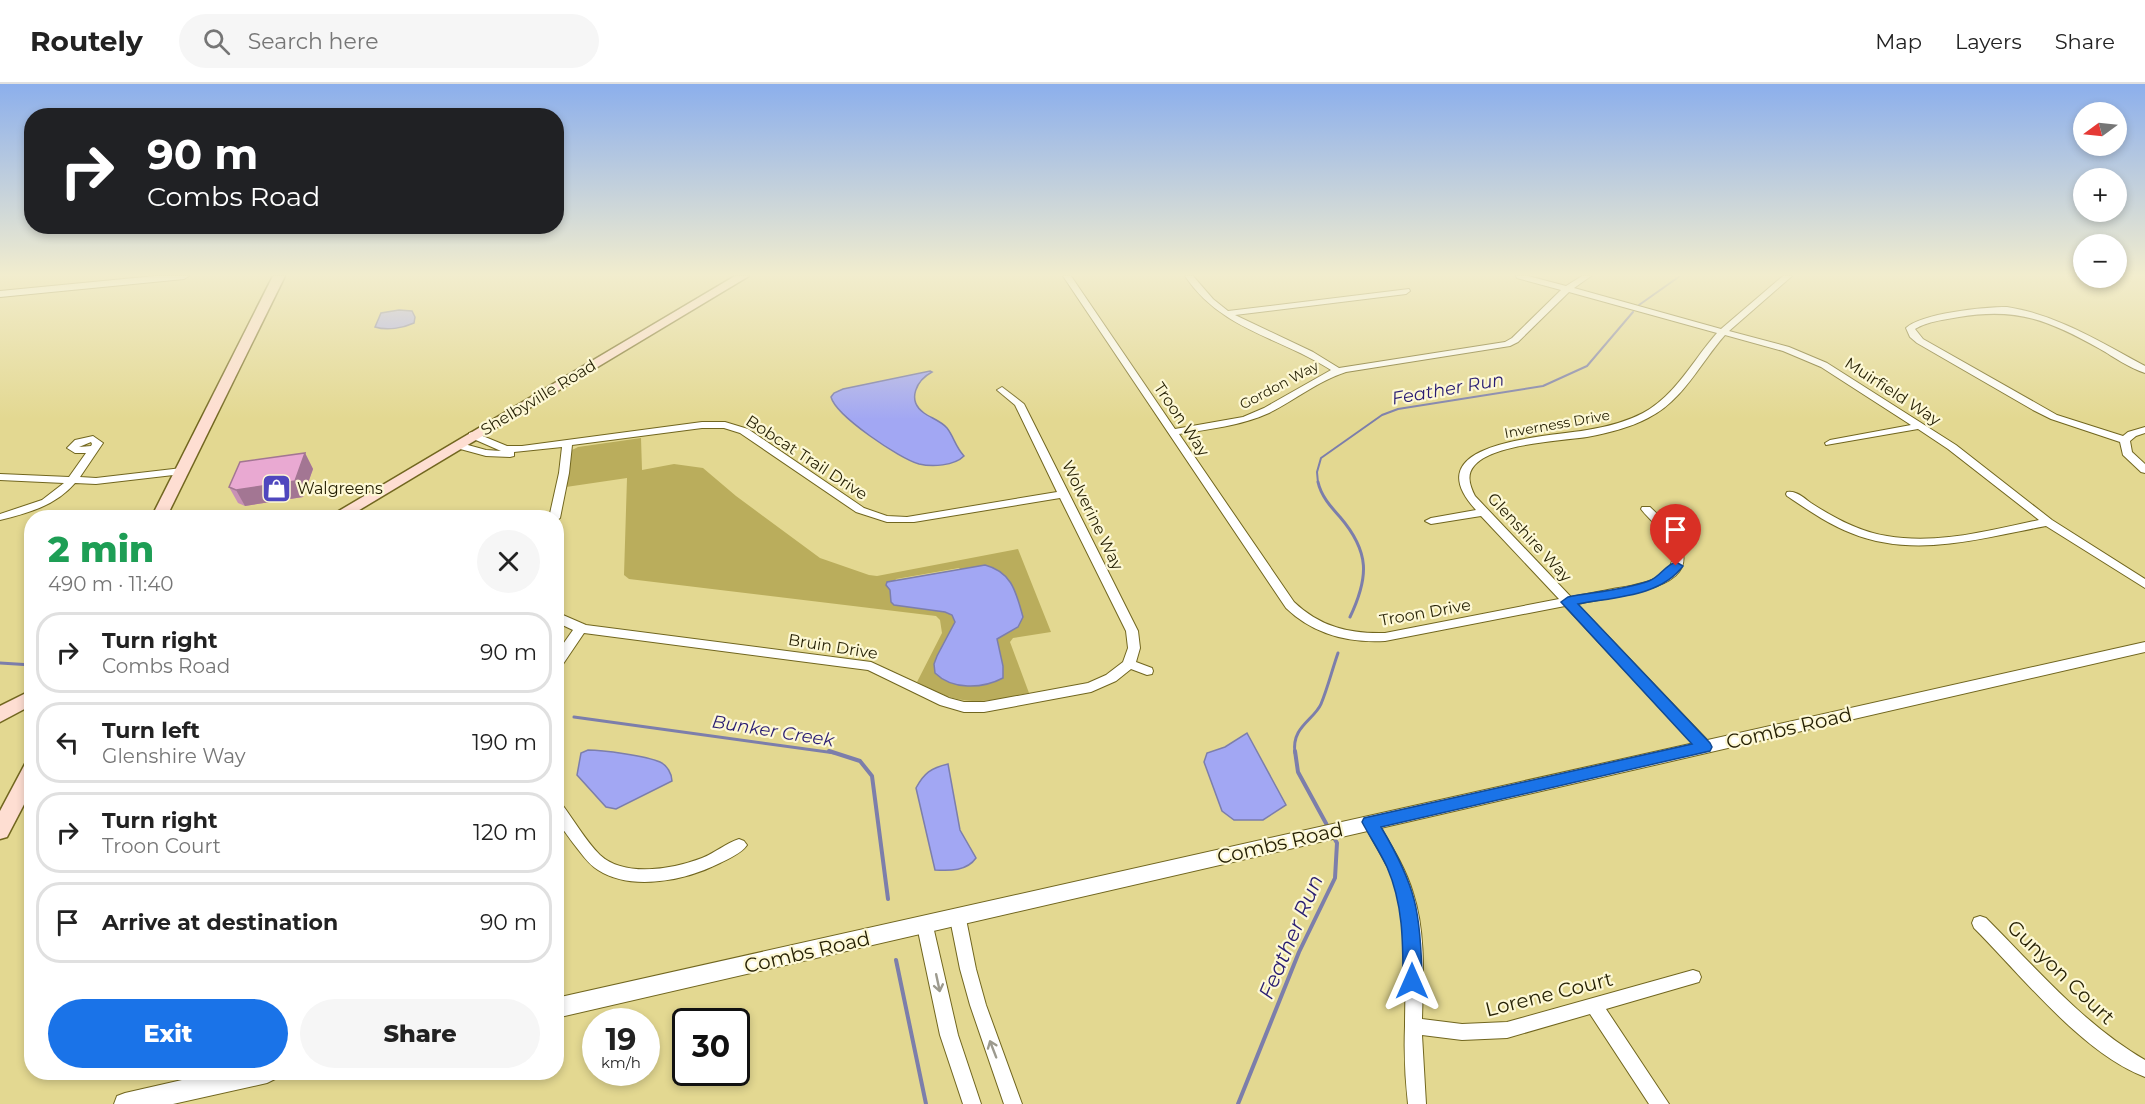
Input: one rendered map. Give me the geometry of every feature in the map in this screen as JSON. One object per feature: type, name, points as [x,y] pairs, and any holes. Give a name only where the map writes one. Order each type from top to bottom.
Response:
[{"type":"main road","points":[[162,510],[255,324]]},
{"type":"main road","name":"Shelbyville Road","points":[[347,510],[661,324]]},
{"type":"main road","points":[[0,715],[24,701]]},
{"type":"main road","points":[[0,831],[24,784]]},
{"type":"street","name":"Troon Way","points":[[1099,324],[1273,580]]},
{"type":"street","points":[[1248,324],[1307,351],[1338,371]]},
{"type":"street","name":"Gordon Way","points":[[1173,432],[1238,421],[1257,415],[1338,371],[1507,344],[1515,340],[1532,324]]},
{"type":"street","name":"Muirfield Way","points":[[1692,324],[1810,358],[1920,426],[1976,464],[2048,522],[2145,585]]},
{"type":"street","name":"Inverness Drive","points":[[1486,452],[1599,431],[1644,416],[1659,408],[1676,393],[1722,332],[1732,324]]},
{"type":"street","points":[[1917,324],[1912,326],[1911,333],[1920,341],[2042,411],[2125,440]]},
{"type":"street","points":[[2056,324],[2145,370]]},
{"type":"street","name":"Wolverine Way","points":[[1002,390],[1019,404],[1132,631],[1134,648],[1129,664]]},
{"type":"street","name":"Bobcat Trail Drive","points":[[457,445],[475,451],[500,454],[702,425],[728,426],[744,431],[860,510],[871,516],[890,520],[914,519],[1064,494]]},
{"type":"street","points":[[1830,443],[1920,426]]},
{"type":"street","points":[[2125,440],[2132,434],[2145,430]]},
{"type":"street","name":"Bobcat Trail Drive","points":[[473,435],[506,449],[567,444]]},
{"type":"street","points":[[2125,440],[2127,453],[2145,470]]},
{"type":"street","points":[[556,510],[564,473],[567,444]]},
{"type":"street","points":[[0,517],[46,501],[61,493],[73,482],[94,449]]},
{"type":"street","name":"Glenshire Way","points":[[1486,452],[1468,464],[1463,475],[1466,492],[1705,747]]},
{"type":"street","points":[[0,477],[73,482],[111,480],[182,471]]},
{"type":"street","points":[[1791,494],[1835,524],[1866,536],[1900,543],[1935,543],[2048,522]]},
{"type":"street","name":"Troon Drive","points":[[1273,580],[1293,608],[1313,624],[1362,638],[1390,636],[1568,602],[1649,586],[1671,574],[1678,561],[1677,544],[1667,529],[1646,508]]},
{"type":"street","points":[[1431,521],[1484,513]]},
{"type":"street","name":"Bruin Drive","points":[[564,620],[581,628],[871,666],[945,702],[964,707],[984,707],[1090,687],[1111,678],[1129,664]]},
{"type":"street","points":[[564,652],[581,628]]},
{"type":"street","name":"Combs Road","points":[[564,1006],[958,919],[1370,822],[2145,647]]},
{"type":"street","points":[[1129,664],[1147,671]]},
{"type":"street","points":[[564,818],[597,861],[617,871],[638,876],[657,875],[703,864],[739,845]]},
{"type":"street","points":[[1370,822],[1395,865],[1407,899],[1412,935],[1413,1077],[1417,1104]]},
{"type":"street","points":[[958,919],[978,1005],[1013,1104]]},
{"type":"street","name":"Gunyon Court","points":[[1980,923],[2084,1026],[2115,1051],[2145,1069]]},
{"type":"street","points":[[925,926],[949,1035],[972,1104]]},
{"type":"street","name":"Lorene Court","points":[[1413,1026],[1462,1032],[1492,1032],[1594,1007],[1693,977]]},
{"type":"street","points":[[1594,1007],[1660,1104]]},
{"type":"street","points":[[125,1104],[209,1080]]},
{"type":"shaded area","points":[[641,438],[642,470],[674,464],[703,468],[736,496],[820,558],[869,575],[877,576],[1018,549],[1051,632],[1013,638],[1010,642],[1029,693],[983,701],[960,700],[917,682],[942,633],[940,620],[936,616],[629,579],[624,575],[627,478],[566,487],[572,450],[578,447]],"holes":[[[959,568],[1018,627],[997,639],[1003,666],[934,664],[955,622],[952,615],[894,605],[890,590],[896,579]]]},
{"type":"water","points":[[376,324],[412,324],[385,329],[375,327]]},
{"type":"water","points":[[932,372],[918,385],[916,402],[924,413],[947,428],[964,456],[949,464],[919,464],[898,454],[870,436],[844,415],[831,397],[843,389]]},
{"type":"water","points":[[985,565],[994,568],[1007,578],[1015,591],[1023,617],[1018,627],[997,639],[1003,666],[1003,678],[977,686],[958,685],[942,679],[935,673],[934,664],[955,622],[952,615],[894,605],[891,602],[890,590],[886,585],[887,582]]},
{"type":"water","points":[[1247,733],[1286,805],[1263,820],[1234,820],[1222,811],[1204,762],[1207,753],[1225,747]]},
{"type":"water","points":[[588,750],[624,754],[660,762],[669,770],[672,781],[616,809],[606,807],[577,775],[581,753]]},
{"type":"water","points":[[948,764],[960,830],[976,858],[963,868],[935,870],[916,788],[929,772]]},
{"type":"building","points":[[305,453],[295,481],[236,490],[229,487],[240,462]]},
{"type":"waterway","name":"Feather Run","points":[[1318,483],[1317,472],[1321,458],[1382,415],[1398,409],[1543,386],[1587,366],[1623,324]]},
{"type":"waterway","name":"Feather Run","points":[[1318,482],[1324,497],[1350,530],[1361,553],[1363,565],[1361,589],[1350,617]]},
{"type":"waterway","name":"Feather Run","points":[[1295,751],[1296,737],[1321,704],[1338,653]]},
{"type":"waterway","name":"Bunker Creek","points":[[0,663],[24,664]]},
{"type":"waterway","name":"Bunker Creek","points":[[574,717],[835,753]]},
{"type":"waterway","name":"Bunker Creek","points":[[829,751],[860,761],[872,776],[888,899]]},
{"type":"waterway","name":"Feather Run","points":[[1295,751],[1298,772],[1328,827]]},
{"type":"waterway","name":"Feather Run","points":[[1238,1104],[1299,952],[1335,878],[1337,843],[1333,836]]},
{"type":"waterway","name":"Bunker Creek","points":[[896,960],[926,1104]]},
{"type":"place","name":"Walgreens","points":[[276,488]]},
{"type":"route","points":[[1412,981],[1411,917],[1407,899],[1395,865],[1370,822],[1705,747],[1568,602],[1649,586],[1663,580],[1676,566]]}]
